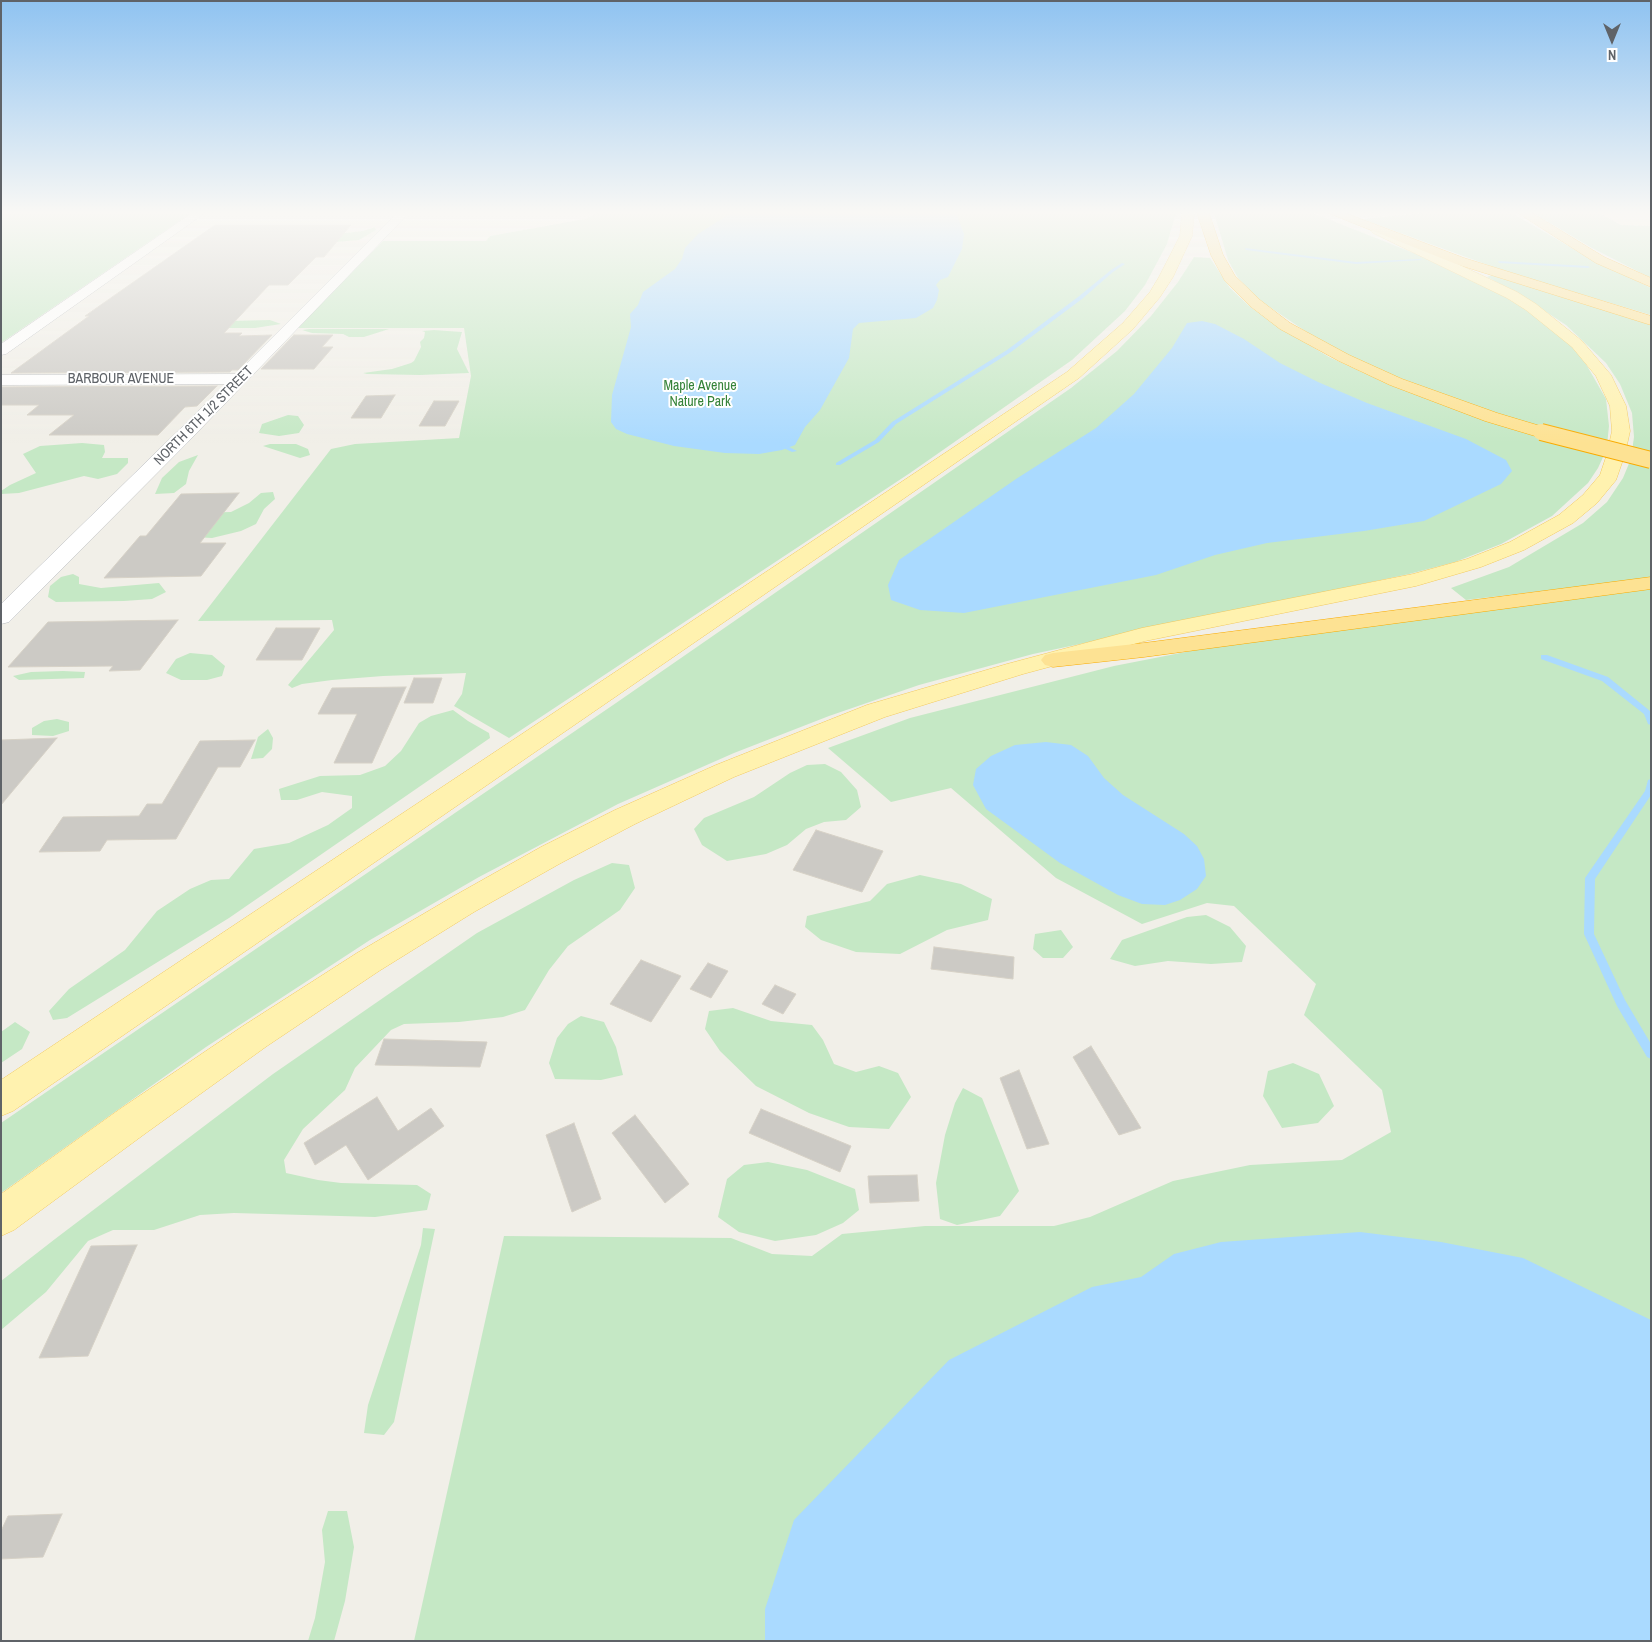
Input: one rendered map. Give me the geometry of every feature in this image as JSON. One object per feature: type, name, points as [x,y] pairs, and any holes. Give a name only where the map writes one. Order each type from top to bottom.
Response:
[{"type":"highway","points":[[1241,290],[1278,321],[1336,354],[1396,382],[1491,417],[1541,432],[1651,460]]},
{"type":"highway","points":[[1548,290],[1651,321]]},
{"type":"highway","points":[[1053,660],[1144,650],[1651,583]]},
{"type":"main road","points":[[1,1100],[1047,394],[1073,375],[1128,326],[1158,290]]},
{"type":"main road","points":[[1,1217],[133,1121],[271,1025],[368,962],[464,904],[551,855],[674,794],[812,735],[876,711],[954,686],[1142,635],[1416,580],[1474,563],[1517,546],[1566,519],[1590,499],[1609,476],[1621,430],[1618,406],[1603,375],[1577,344],[1531,307],[1501,290]]},
{"type":"street","points":[[1,351],[90,290]]},
{"type":"street","name":"NORTH 6TH 1/2 STREET","points":[[1,617],[329,290]]},
{"type":"street","name":"BARBOUR AVENUE","points":[[1,380],[241,379]]},
{"type":"green space","points":[[1,290],[79,290],[1,343]]},
{"type":"green space","name":"Maple Avenue Nature Park","points":[[335,290],[1141,290],[1125,311],[1072,360],[910,473],[509,738],[454,706],[462,694],[466,673],[332,680],[302,684],[292,688],[288,685],[334,630],[332,620],[198,621],[331,449],[355,444],[459,438],[471,376],[464,328],[297,328]]},
{"type":"green space","points":[[1172,290],[1232,290],[1248,305],[1271,322],[1329,357],[1390,385],[1521,432],[1604,455],[1588,483],[1552,516],[1501,544],[1455,562],[1409,574],[1033,654],[919,685],[829,716],[734,753],[618,804],[479,877],[370,940],[206,1047],[1,1193],[1,1123],[616,703],[1071,388],[1117,351],[1151,316]]},
{"type":"green space","points":[[1249,290],[1492,290],[1525,309],[1570,344],[1586,364],[1606,399],[1609,426],[1607,445],[1512,418],[1449,397],[1387,373],[1341,352],[1308,333],[1258,299]]},
{"type":"green space","points":[[1510,290],[1539,290],[1651,325],[1651,455],[1632,451],[1634,437],[1632,413],[1620,384],[1606,363],[1566,325]]},
{"type":"green space","points":[[1566,290],[1651,290],[1651,315]]},
{"type":"green space","points":[[270,320],[281,324],[255,328],[213,328],[230,321]]},
{"type":"green space","points":[[389,329],[364,337],[349,337],[343,334],[312,333],[302,330]]},
{"type":"green space","points":[[422,331],[462,332],[457,349],[469,373],[420,375],[363,373],[392,369],[411,363],[421,347],[420,342],[424,338],[425,332]]},
{"type":"green space","points":[[288,415],[298,416],[304,425],[299,433],[279,436],[259,433],[262,424]]},
{"type":"green space","points":[[82,443],[104,445],[105,452],[102,458],[128,458],[128,463],[117,474],[98,479],[84,476],[19,493],[1,494],[1,491],[10,485],[36,473],[23,454],[40,446]]},
{"type":"green space","points":[[270,444],[296,444],[308,449],[310,455],[300,458],[263,446]]},
{"type":"green space","points":[[198,455],[189,471],[186,484],[174,493],[155,494],[162,478],[179,462]]},
{"type":"green space","points":[[1630,461],[1651,466],[1651,578],[1466,600],[1451,588],[1509,567],[1583,523],[1607,502],[1623,478]]},
{"type":"green space","points":[[273,492],[275,499],[264,509],[256,524],[241,531],[212,538],[194,537],[195,513],[231,512],[249,503],[261,493]]},
{"type":"green space","points":[[73,574],[79,577],[79,584],[101,588],[159,583],[166,592],[152,599],[124,601],[56,602],[48,597],[50,586],[61,577]]},
{"type":"green space","points":[[1651,589],[1651,1641],[414,1641],[504,1236],[731,1238],[772,1254],[812,1256],[842,1234],[925,1226],[1054,1226],[1090,1217],[1173,1181],[1250,1165],[1342,1160],[1391,1132],[1382,1090],[1304,1015],[1316,984],[1234,906],[1207,903],[1142,924],[1056,878],[951,788],[891,802],[828,748],[910,718],[1114,666],[1206,648]]},
{"type":"green space","points":[[190,653],[212,655],[225,666],[222,676],[207,680],[181,680],[166,673],[176,659]]},
{"type":"green space","points":[[31,672],[85,672],[84,678],[19,680],[13,676]]},
{"type":"green space","points":[[453,710],[489,733],[490,738],[229,918],[67,1018],[53,1020],[49,1011],[69,989],[125,950],[157,911],[190,889],[211,880],[229,879],[254,849],[289,843],[328,825],[352,808],[352,796],[322,792],[297,800],[281,800],[279,789],[320,776],[360,775],[385,766],[401,751],[419,723],[431,716]]},
{"type":"green space","points":[[57,719],[69,722],[69,731],[53,736],[32,735],[32,728],[44,721]]},
{"type":"green space","points":[[268,729],[273,738],[272,749],[263,758],[251,759],[258,737]]},
{"type":"green space","points":[[825,764],[841,772],[857,790],[861,807],[846,820],[824,822],[806,829],[787,845],[766,854],[727,861],[702,845],[694,829],[704,818],[754,797],[790,773],[807,765]]},
{"type":"green space","points":[[612,863],[629,865],[635,888],[620,910],[568,946],[549,970],[525,1010],[503,1017],[459,1022],[404,1024],[391,1030],[355,1068],[345,1090],[303,1129],[284,1160],[286,1173],[318,1180],[341,1183],[417,1185],[431,1194],[427,1210],[375,1217],[234,1213],[200,1215],[154,1230],[113,1230],[88,1241],[46,1292],[1,1330],[1,1281],[55,1239],[273,1074],[477,933],[574,880]]},
{"type":"green space","points":[[920,875],[961,884],[992,899],[988,920],[947,930],[900,954],[856,952],[821,940],[805,927],[807,916],[870,901],[887,884]]},
{"type":"green space","points":[[1206,915],[1230,927],[1246,946],[1242,962],[1211,964],[1168,961],[1135,966],[1110,959],[1122,940],[1187,917]]},
{"type":"green space","points":[[1061,930],[1073,947],[1063,958],[1043,958],[1033,949],[1035,934]]},
{"type":"green space","points":[[733,1008],[771,1021],[812,1025],[823,1040],[834,1064],[856,1072],[879,1066],[898,1073],[911,1097],[889,1129],[849,1127],[809,1113],[756,1086],[720,1051],[705,1029],[709,1011]]},
{"type":"green space","points":[[581,1016],[604,1022],[616,1047],[623,1075],[601,1080],[555,1079],[549,1063],[557,1038],[568,1024]]},
{"type":"green space","points":[[15,1022],[30,1032],[22,1049],[1,1063],[1,1032]]},
{"type":"green space","points":[[1293,1063],[1319,1074],[1334,1106],[1318,1123],[1282,1128],[1263,1096],[1268,1071]]},
{"type":"green space","points":[[963,1088],[982,1098],[1019,1191],[1000,1216],[957,1225],[940,1219],[936,1183],[945,1135],[955,1103]]},
{"type":"green space","points":[[768,1162],[807,1170],[855,1189],[859,1210],[843,1223],[816,1235],[775,1241],[739,1232],[718,1217],[727,1179],[744,1165]]},
{"type":"green space","points":[[423,1228],[435,1229],[394,1422],[384,1435],[364,1433],[368,1405],[421,1245]]},
{"type":"green space","points":[[328,1511],[347,1511],[354,1547],[345,1601],[334,1641],[308,1641],[315,1618],[325,1562],[322,1530]]},
{"type":"water","points":[[646,290],[939,290],[933,308],[916,318],[859,323],[853,329],[849,358],[820,410],[805,427],[795,445],[782,450],[759,454],[725,453],[674,446],[627,434],[616,429],[611,422],[612,395],[631,327],[630,314],[638,305],[643,292]]},
{"type":"water","points":[[1202,321],[1215,324],[1244,339],[1280,363],[1318,382],[1367,403],[1466,439],[1506,460],[1512,471],[1501,484],[1424,521],[1364,531],[1267,543],[1215,555],[1156,575],[964,613],[920,610],[891,600],[888,585],[899,560],[1016,479],[1096,428],[1134,394],[1172,348],[1187,323]]},
{"type":"water","points":[[1046,742],[1071,745],[1088,756],[1104,778],[1123,795],[1184,834],[1197,846],[1204,859],[1206,876],[1197,889],[1180,900],[1165,905],[1142,904],[1118,895],[1060,863],[986,809],[973,785],[976,769],[991,756],[1015,745]]},
{"type":"water","points":[[1360,1232],[1441,1242],[1523,1258],[1651,1320],[1651,1641],[765,1641],[765,1609],[794,1520],[949,1360],[1092,1287],[1141,1277],[1174,1254],[1221,1242]]},
{"type":"building","points":[[123,290],[265,290],[224,333],[242,333],[239,336],[272,335],[238,370],[230,372],[11,373],[89,316],[85,316]]},
{"type":"building","points":[[294,335],[333,335],[322,347],[333,347],[314,369],[261,369]]},
{"type":"building","points":[[217,386],[197,406],[185,407],[158,435],[49,435],[74,415],[27,415],[39,405],[1,405],[1,387]]},
{"type":"building","points":[[395,395],[381,418],[351,418],[366,396]]},
{"type":"building","points":[[434,401],[459,401],[445,426],[419,426]]},
{"type":"building","points":[[239,493],[200,543],[226,543],[201,576],[104,578],[140,536],[146,536],[181,494]]},
{"type":"building","points":[[178,620],[140,670],[109,671],[113,666],[8,667],[48,622]]},
{"type":"building","points":[[276,628],[320,628],[302,660],[256,660]]},
{"type":"building","points":[[414,678],[442,678],[433,703],[404,703]]},
{"type":"building","points":[[406,687],[372,763],[334,763],[357,714],[318,714],[332,688]]},
{"type":"building","points":[[57,738],[1,805],[1,740]]},
{"type":"building","points":[[255,740],[240,767],[218,767],[176,839],[107,840],[100,851],[39,852],[63,817],[139,816],[147,804],[162,804],[200,741]]},
{"type":"building","points":[[816,830],[883,851],[862,892],[793,870]]},
{"type":"building","points":[[934,947],[1014,957],[1013,979],[931,969]]},
{"type":"building","points":[[641,960],[681,976],[651,1022],[610,1004]]},
{"type":"building","points":[[708,963],[728,971],[711,998],[690,989]]},
{"type":"building","points":[[775,985],[796,994],[783,1014],[762,1004]]},
{"type":"building","points":[[384,1039],[487,1042],[480,1067],[375,1065]]},
{"type":"building","points":[[1091,1046],[1141,1128],[1119,1135],[1073,1057]]},
{"type":"building","points":[[1019,1070],[1049,1144],[1027,1149],[1000,1078]]},
{"type":"building","points":[[377,1097],[398,1131],[431,1108],[444,1126],[368,1180],[346,1145],[315,1165],[304,1143]]},
{"type":"building","points":[[761,1109],[851,1146],[840,1172],[749,1133]]},
{"type":"building","points":[[635,1115],[689,1184],[665,1203],[612,1133]]},
{"type":"building","points":[[574,1123],[601,1199],[572,1212],[546,1135]]},
{"type":"building","points":[[917,1175],[919,1201],[870,1203],[868,1176]]},
{"type":"building","points":[[137,1245],[88,1356],[39,1358],[91,1246]]},
{"type":"building","points":[[62,1514],[43,1557],[1,1559],[1,1531],[8,1516]]},
{"type":"waterway","points":[[838,464],[877,441],[894,423],[1009,351],[1090,290]]},
{"type":"waterway","points":[[777,443],[794,451]]},
{"type":"waterway","points":[[1544,657],[1605,679],[1647,713],[1651,722]]},
{"type":"waterway","points":[[1651,782],[1649,791],[1590,878],[1589,934],[1621,1003],[1651,1054]]}]
